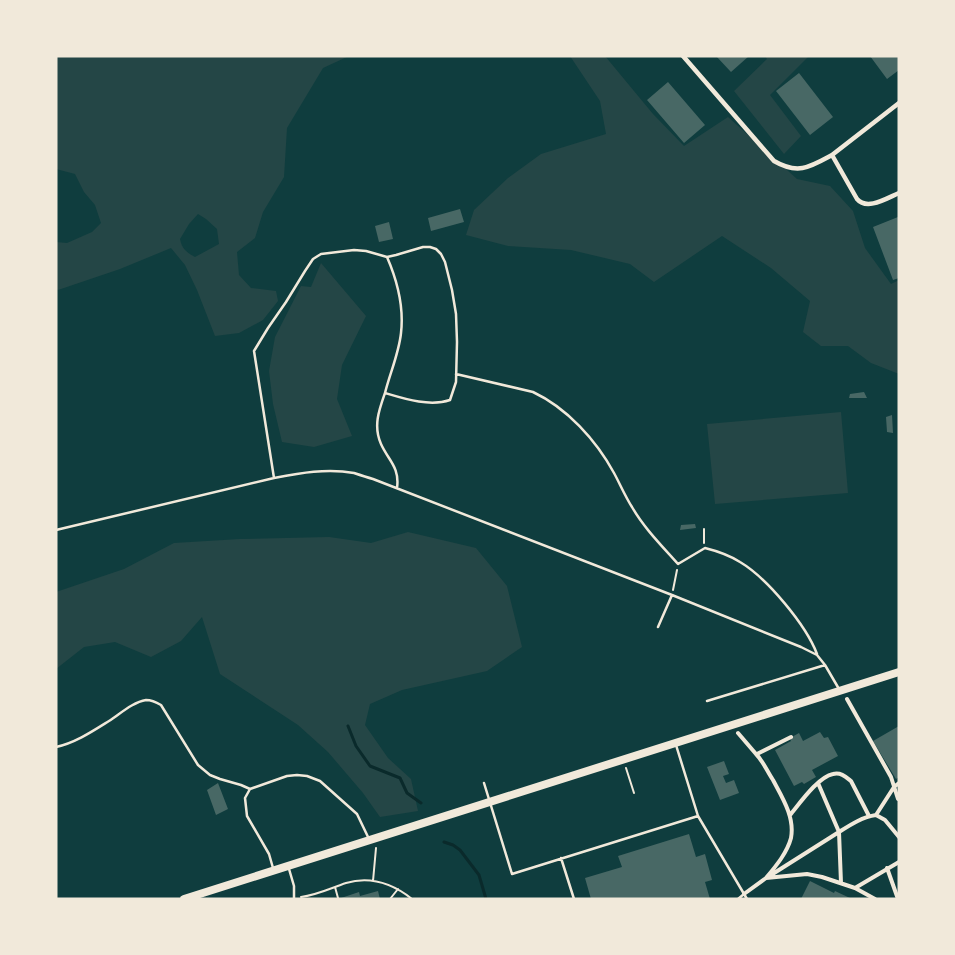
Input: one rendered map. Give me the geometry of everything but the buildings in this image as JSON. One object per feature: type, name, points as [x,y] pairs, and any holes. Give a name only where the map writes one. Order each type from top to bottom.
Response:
[{"type":"main road","points":[[184,899],[899,672]]},
{"type":"street","points":[[683,56],[774,161],[790,168],[808,168],[832,155],[899,103]]},
{"type":"street","points":[[832,155],[857,199],[862,204],[872,204],[899,193]]},
{"type":"street","points":[[848,700],[891,777],[899,798]]},
{"type":"street","points":[[738,733],[757,754],[790,815],[792,828],[788,848],[766,878]]},
{"type":"street","points":[[757,754],[791,736]]},
{"type":"street","points":[[790,815],[818,783],[826,777],[838,773],[846,777],[856,789],[869,816]]},
{"type":"street","points":[[818,783],[838,832],[842,883]]},
{"type":"street","points":[[876,815],[894,787],[899,784]]},
{"type":"street","points":[[744,894],[838,832],[869,816],[876,815],[885,820],[899,837]]},
{"type":"street","points":[[855,888],[899,862]]},
{"type":"street","points":[[887,868],[898,899]]},
{"type":"street","points":[[766,878],[806,874],[815,875],[855,888],[875,899]]},
{"type":"lane","points":[[274,478],[254,351],[305,271],[313,260],[321,254],[354,250],[387,257],[423,247],[430,247],[436,249],[441,254],[445,262],[456,314],[456,382],[454,393],[450,400],[438,402],[416,401],[386,393]]},
{"type":"lane","points":[[387,257],[394,274],[402,320],[399,342],[386,393],[378,415],[377,430],[381,445],[395,467],[398,480],[397,488]]},
{"type":"lane","points":[[456,374],[533,392],[560,408],[592,440],[613,471],[632,508],[678,564],[705,548],[729,556],[751,570],[793,615],[814,646],[817,655],[839,690]]},
{"type":"lane","points":[[56,530],[274,478],[307,472],[352,473],[397,488],[672,595],[801,646],[817,655]]},
{"type":"lane","points":[[658,627],[672,595]]},
{"type":"lane","points":[[707,701],[825,665]]},
{"type":"lane","points":[[56,747],[82,737],[141,701],[156,701],[161,705],[198,765],[210,775],[250,789]]},
{"type":"lane","points":[[676,743],[698,816],[748,899]]},
{"type":"lane","points":[[274,870],[269,854],[247,816],[245,798],[250,789],[288,776],[307,776],[320,781],[357,814],[369,840]]},
{"type":"lane","points":[[484,783],[512,874],[698,816]]},
{"type":"lane","points":[[561,858],[574,899]]},
{"type":"lane","points":[[288,866],[294,886],[294,899]]},
{"type":"lane","points":[[738,899],[744,894]]},
{"type":"path","points":[[704,529],[705,548]]},
{"type":"path","points":[[672,595],[678,564]]},
{"type":"path","points":[[626,768],[634,793]]},
{"type":"path","points":[[372,881],[376,848]]},
{"type":"path","points":[[301,897],[310,896],[358,880],[372,881],[398,889],[412,899]]},
{"type":"path","points":[[335,887],[338,898]]},
{"type":"path","points":[[390,899],[398,889]]},
{"type":"shaded area","points":[[56,56],[349,56],[323,68],[287,128],[284,177],[263,212],[255,238],[237,252],[239,275],[251,288],[276,291],[278,301],[263,320],[239,333],[215,336],[185,265],[171,248],[120,269],[58,290],[56,289],[56,242],[67,243],[92,232],[101,223],[95,205],[84,192],[75,174],[56,169]],"holes":[[[198,214],[217,229],[219,244],[195,257],[185,250],[180,239]]]},
{"type":"shaded area","points":[[570,56],[605,56],[653,114],[684,146],[728,117],[797,179],[830,186],[853,211],[865,248],[891,284],[899,280],[899,374],[871,363],[848,346],[821,346],[803,332],[810,301],[771,268],[722,236],[654,282],[630,264],[571,250],[508,246],[466,235],[474,210],[508,178],[541,154],[606,134],[600,101]]},
{"type":"shaded area","points":[[765,56],[809,56],[770,95],[801,136],[784,154],[734,91],[767,59]]},
{"type":"shaded area","points":[[321,263],[366,316],[342,365],[337,399],[352,436],[314,447],[282,442],[273,404],[269,371],[275,337],[301,286],[311,287]]},
{"type":"shaded area","points":[[841,412],[848,493],[715,504],[707,424]]},
{"type":"shaded area","points":[[408,532],[476,548],[507,586],[522,647],[487,671],[402,690],[370,704],[365,725],[388,758],[411,779],[418,811],[380,817],[363,793],[328,752],[298,725],[220,674],[202,617],[181,641],[151,657],[115,642],[84,647],[56,669],[56,592],[124,569],[174,543],[329,537],[371,543]]},
{"type":"waterway","points":[[348,726],[356,746],[370,766],[400,778],[407,793],[421,803]]},
{"type":"waterway","points":[[444,842],[460,850],[479,875],[486,899]]}]
